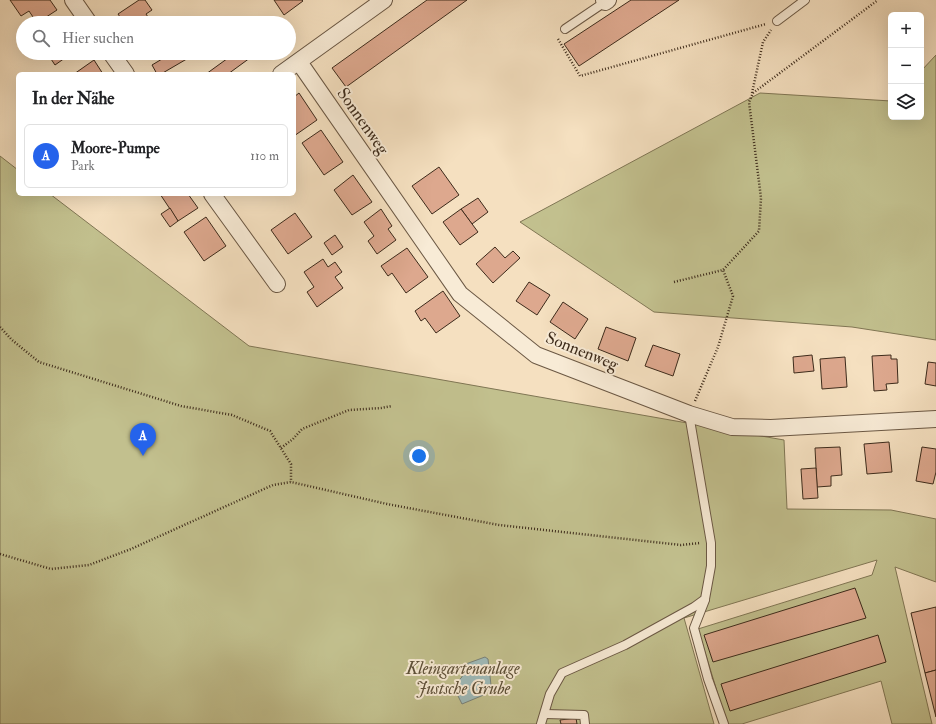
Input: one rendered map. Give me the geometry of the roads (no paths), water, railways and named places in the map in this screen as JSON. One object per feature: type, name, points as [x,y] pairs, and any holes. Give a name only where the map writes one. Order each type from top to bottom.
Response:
[{"type":"street","points":[[73,0],[84,16]]},
{"type":"street","points":[[284,72],[384,0]]},
{"type":"street","points":[[116,60],[125,72]]},
{"type":"street","name":"Sonnenweg","points":[[299,62],[460,294],[536,355],[689,414],[732,427],[771,428],[936,419]]},
{"type":"street","points":[[213,196],[277,284]]},
{"type":"lane","points":[[777,21],[805,0]]},
{"type":"lane","points":[[565,29],[606,1]]},
{"type":"lane","points":[[689,414],[711,543],[711,566],[705,599],[694,628],[708,679],[724,724]]},
{"type":"lane","points":[[541,724],[550,694],[562,673],[625,645],[694,607],[705,599]]},
{"type":"lane","points":[[545,714],[584,715],[585,724]]},
{"type":"water","points":[[485,657],[488,659],[491,685],[486,694],[462,704],[453,686],[462,677],[463,665]]},
{"type":"place","name":"Moore-Pumpe","points":[[143,456]]},
{"type":"park label","name":"Kleingartenanlage Justsche Grube","points":[[463,678]]}]
